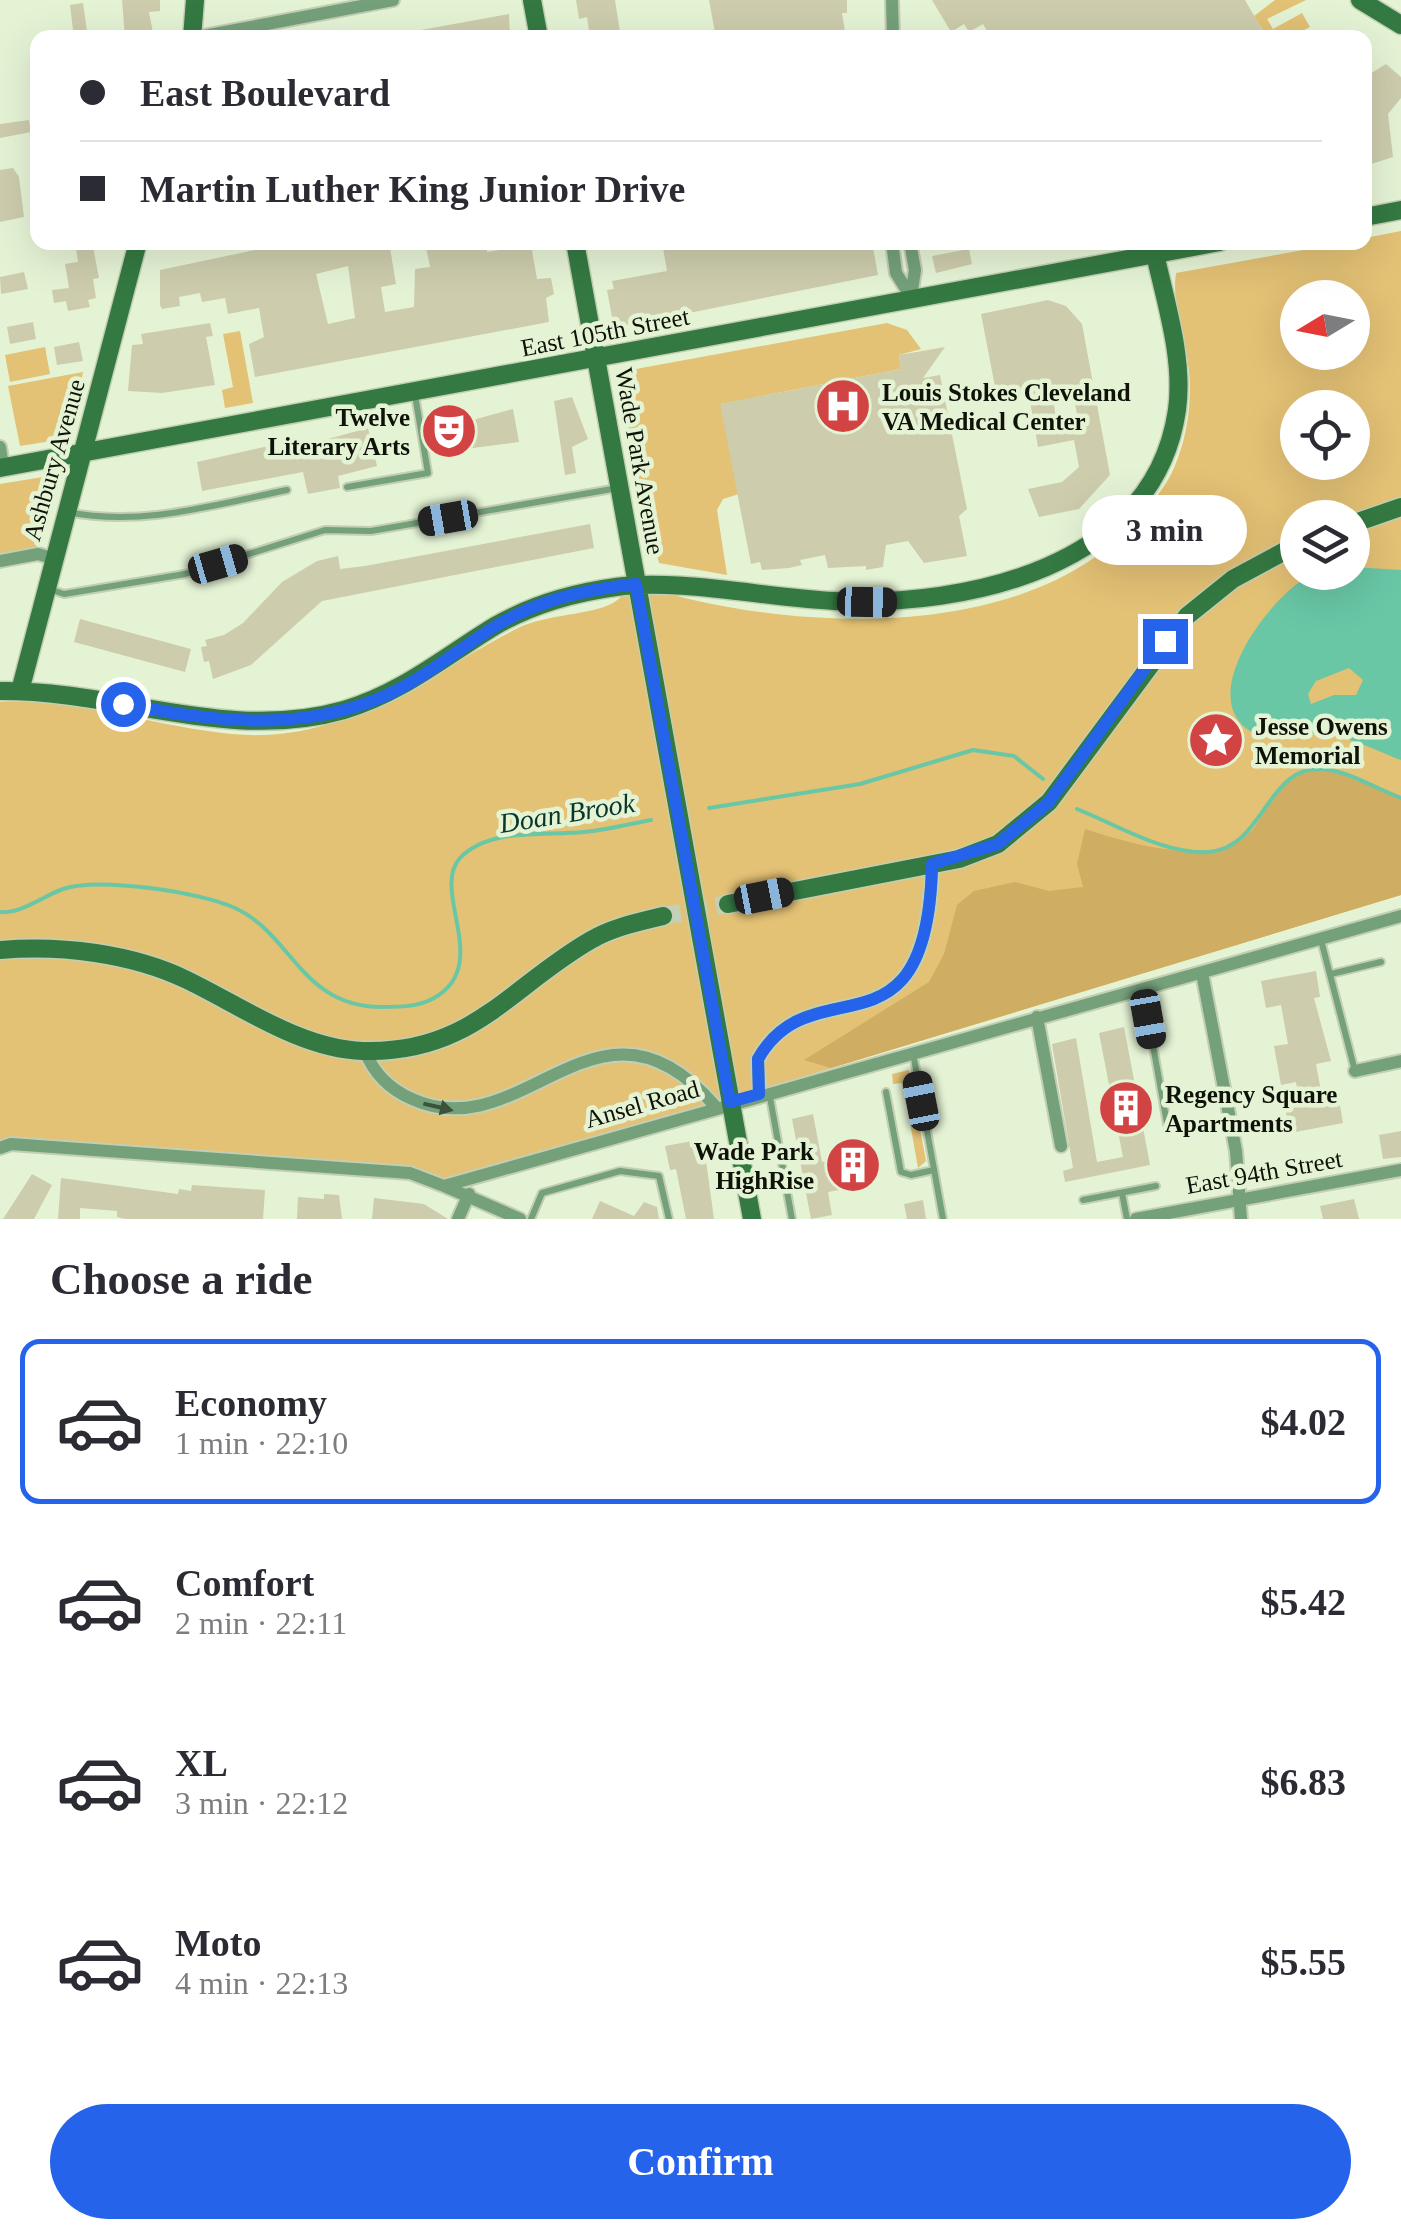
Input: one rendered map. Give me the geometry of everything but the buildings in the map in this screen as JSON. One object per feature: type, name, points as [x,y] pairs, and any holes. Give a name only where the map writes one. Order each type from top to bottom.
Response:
[{"type":"street","points":[[193,30],[196,0]]},
{"type":"street","points":[[234,30],[393,0]]},
{"type":"street","points":[[532,0],[538,30]]},
{"type":"street","points":[[892,0],[893,30]]},
{"type":"street","points":[[1360,0],[1401,25]]},
{"type":"street","points":[[1372,216],[1401,210]]},
{"type":"street","name":"Ashbury Avenue","points":[[20,691],[136,250]]},
{"type":"street","name":"Wade Park Avenue","points":[[576,250],[723,1104],[752,1219]]},
{"type":"street","points":[[893,250],[896,273],[911,297]]},
{"type":"street","points":[[911,250],[915,270],[911,297]]},
{"type":"street","name":"East 105th Street","points":[[2,468],[1177,250]]},
{"type":"street","points":[[0,692],[80,696],[236,723],[311,718],[399,689],[519,613],[563,595],[636,584],[901,602],[1010,582],[1055,565],[1084,548],[1138,498],[1166,451],[1174,429],[1179,385],[1155,254]]},
{"type":"street","points":[[0,447],[2,468]]},
{"type":"street","points":[[1370,518],[1401,507]]},
{"type":"street","points":[[0,561],[38,554],[52,558]]},
{"type":"street","points":[[728,904],[986,850],[1025,824],[1066,780],[1108,717],[1187,616],[1232,580],[1280,554]]},
{"type":"street","points":[[764,1092],[758,1059],[781,1032],[806,1018],[882,997],[911,970],[924,934],[932,864]]},
{"type":"street","points":[[0,950],[63,949],[158,969],[290,1031],[340,1049],[365,1051],[398,1048],[458,1032],[500,1009],[591,940],[664,916]]},
{"type":"street","name":"Ansel Road","points":[[444,1186],[764,1092],[1401,916]]},
{"type":"street","points":[[1202,973],[1236,1150],[1241,1219]]},
{"type":"street","points":[[1037,1017],[1061,1146]]},
{"type":"street","points":[[365,1051],[372,1068],[393,1088],[440,1110],[465,1110],[491,1103],[578,1061],[616,1055],[678,1072],[723,1104]]},
{"type":"street","points":[[1355,1071],[1401,1061]]},
{"type":"street","points":[[0,1148],[24,1145],[410,1174],[469,1194],[520,1219]]},
{"type":"street","name":"East 94th Street","points":[[1136,1219],[1401,1170]]},
{"type":"street","points":[[458,1219],[469,1194]]},
{"type":"lane","points":[[347,487],[428,473],[415,393]]},
{"type":"lane","points":[[45,588],[64,594],[106,589],[185,574],[325,530],[372,531],[620,488]]},
{"type":"lane","points":[[66,512],[127,520],[287,490]]},
{"type":"lane","points":[[1320,939],[1355,1071]]},
{"type":"lane","points":[[1331,974],[1380,962]]},
{"type":"lane","points":[[1143,989],[1168,1129]]},
{"type":"lane","points":[[912,1051],[943,1219]]},
{"type":"lane","points":[[764,1092],[792,1219]]},
{"type":"lane","points":[[886,1092],[901,1172],[911,1175],[934,1170]]},
{"type":"lane","points":[[530,1219],[542,1193],[620,1170],[659,1176],[668,1219]]},
{"type":"lane","points":[[1083,1200],[1156,1186]]},
{"type":"lane","points":[[1122,1192],[1127,1219]]},
{"type":"shaded area","points":[[1275,0],[1306,0],[1267,19],[1273,29],[1302,13],[1310,27],[1263,30],[1254,16]]},
{"type":"shaded area","points":[[1401,231],[1401,895],[444,1186],[410,1173],[0,1148],[0,702],[59,704],[203,730],[272,735],[347,718],[382,703],[518,628],[604,607],[636,584],[760,612],[828,618],[898,618],[966,609],[1029,591],[1086,563],[1134,523],[1174,468],[1188,420],[1190,395],[1176,273],[1303,250],[1372,250],[1372,237]]},
{"type":"shaded area","points":[[887,323],[907,330],[921,349],[899,355],[901,369],[721,404],[739,494],[723,499],[717,510],[727,575],[659,563],[633,461],[620,376],[625,371]]},
{"type":"shaded area","points":[[240,331],[253,403],[225,408],[222,390],[233,387],[223,334]]},
{"type":"shaded area","points":[[45,347],[50,374],[10,382],[5,355]]},
{"type":"shaded area","points":[[83,372],[70,438],[20,446],[8,386]]},
{"type":"shaded area","points":[[55,475],[37,548],[0,556],[0,484]]},
{"type":"shaded area","points":[[1370,568],[1401,570],[1401,760],[1332,735],[1262,736],[1247,729],[1234,713],[1230,693],[1235,670],[1245,647],[1275,604],[1290,590],[1370,590]],"holes":[[[1349,668],[1363,680],[1356,695],[1334,695],[1311,704],[1308,694],[1316,681]]]},
{"type":"shaded area","points":[[1309,770],[1332,770],[1401,798],[1401,895],[831,1068],[804,1060],[929,982],[944,954],[957,905],[974,891],[1015,882],[1049,891],[1083,887],[1077,864],[1085,829],[1151,847],[1200,851],[1222,848],[1241,839],[1256,825],[1283,785]]},
{"type":"shaded area","points":[[909,1070],[926,1161],[918,1168],[903,1083],[893,1084],[892,1074]]},
{"type":"waterway","name":"Doan Brook","points":[[709,808],[860,784],[973,750],[1014,756],[1043,779]]},
{"type":"waterway","name":"Doan Brook","points":[[1077,809],[1158,844],[1209,852],[1228,847],[1243,836],[1279,790],[1292,777],[1308,770],[1338,772],[1401,798]]},
{"type":"waterway","name":"Doan Brook","points":[[0,912],[16,910],[79,886],[150,888],[199,897],[235,908],[254,920],[315,983],[333,995],[355,1004],[409,1006],[434,998],[451,984],[459,967],[453,872],[460,858],[472,848],[502,837],[593,831],[651,820]]},
{"type":"tunnel","points":[[663,916],[728,904]]},
{"type":"place","name":"Louis Stokes Cleveland VA Medical Center","points":[[843,406]]},
{"type":"place","name":"Twelve Literary Arts","points":[[449,431]]},
{"type":"place","name":"Jesse Owens Memorial","points":[[1216,740]]},
{"type":"place","name":"Regency Square Apartments","points":[[1126,1108]]},
{"type":"place","name":"Wade Park HighRise","points":[[853,1165]]},
{"type":"route","points":[[123,704],[236,723],[311,718],[399,689],[519,613],[563,595],[636,584],[730,1102],[759,1094],[758,1059],[781,1032],[806,1018],[882,997],[904,979],[921,947],[932,864],[972,856],[998,844],[1049,802],[1165,641]]}]
